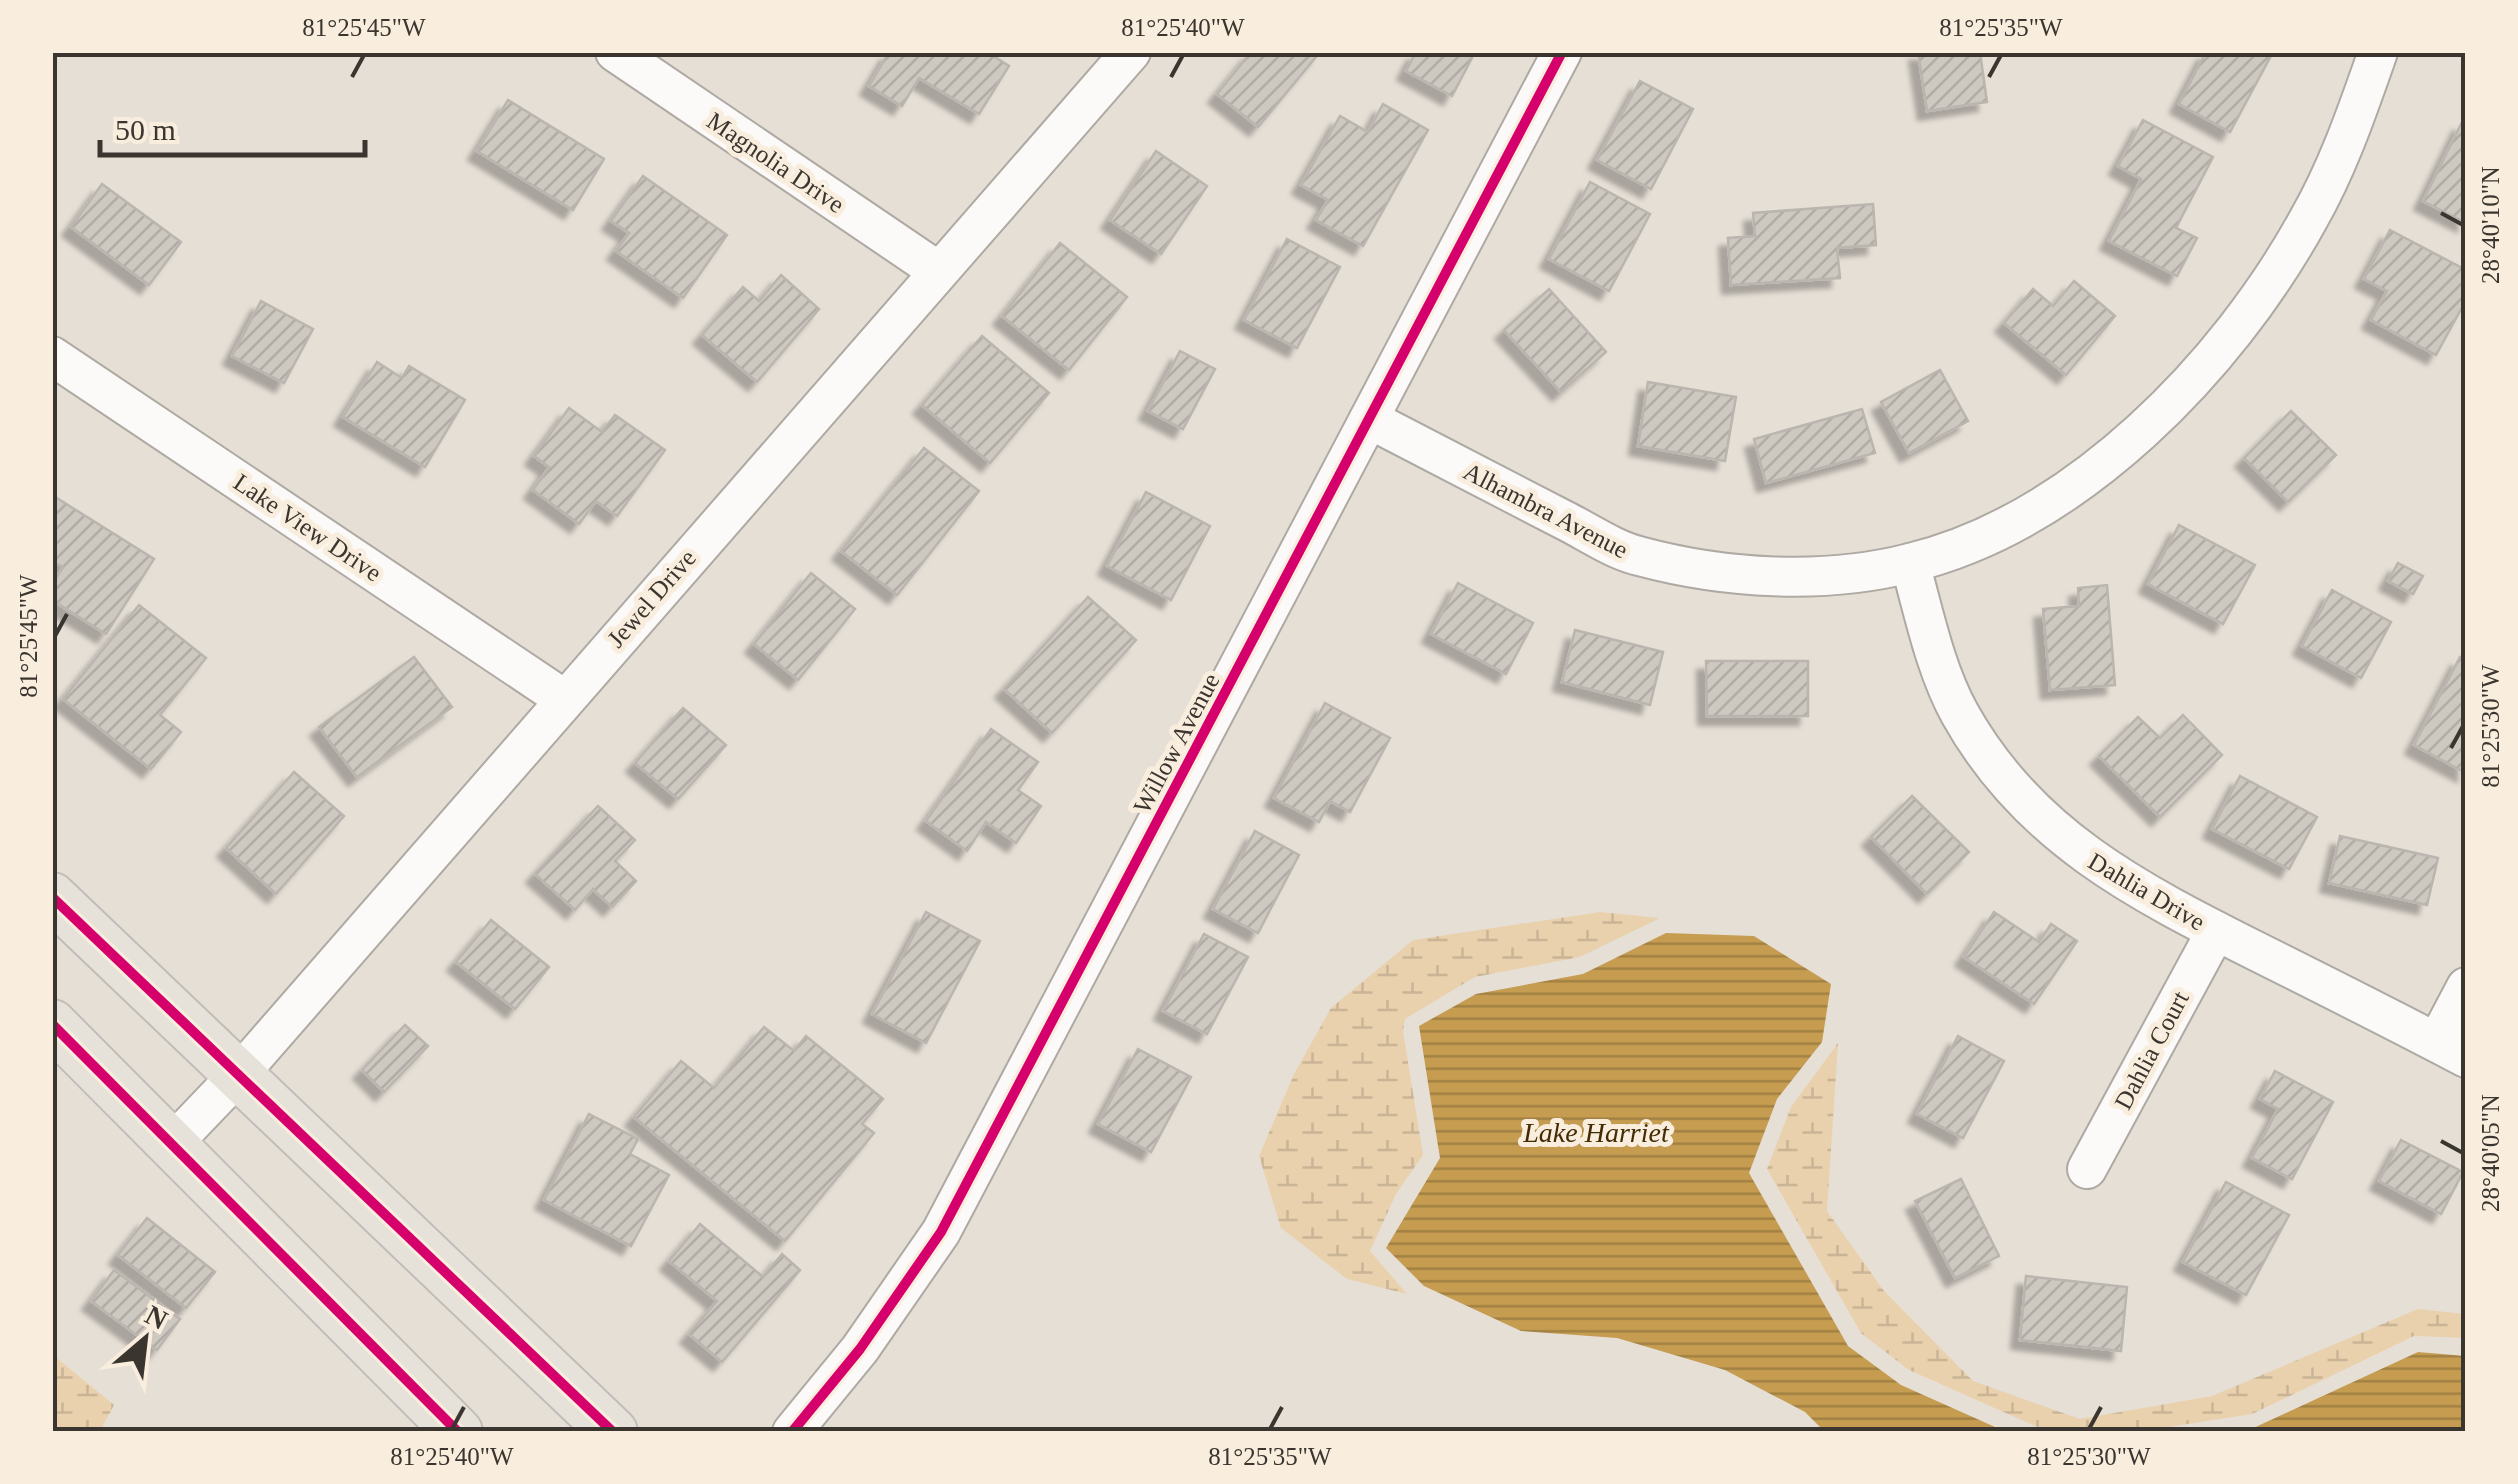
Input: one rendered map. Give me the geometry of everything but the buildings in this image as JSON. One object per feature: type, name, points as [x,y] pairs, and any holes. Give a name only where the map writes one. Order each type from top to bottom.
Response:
[{"type":"main road","points":[[52,897],[613,1432]]},
{"type":"main road","points":[[52,1024],[458,1432]]},
{"type":"street","name":"Magnolia Drive","points":[[615,52],[938,270]]},
{"type":"street","name":"Jewel Drive","points":[[172,1144],[240,1074],[1131,52]]},
{"type":"street","name":"Willow Avenue","points":[[792,1432],[860,1349],[941,1232],[1562,52]]},
{"type":"street","name":"Alhambra Avenue","points":[[1369,419],[1636,556],[1724,572],[1788,576],[1910,563],[2015,522],[2074,483],[2131,441],[2230,340],[2308,220],[2378,52]]},
{"type":"street","name":"Lake View Drive","points":[[52,356],[564,698]]},
{"type":"street","name":"Dahlia Drive","points":[[1910,563],[1934,647],[1959,713],[2000,773],[2056,834],[2114,876],[2451,1050]]},
{"type":"street","name":"Dahlia Court","points":[[2087,1169],[2216,931]]},
{"type":"street","points":[[2451,1050],[2466,988]]},
{"type":"green space","points":[[1600,912],[1660,918],[1580,957],[1475,977],[1405,1019],[1403,1031],[1423,1155],[1396,1194],[1370,1251],[1407,1294],[1347,1279],[1281,1228],[1259,1156],[1294,1074],[1331,1008],[1413,940]]},
{"type":"green space","points":[[1838,1043],[1827,1211],[1884,1291],[1973,1381],[2080,1419],[2212,1396],[2418,1309],[2465,1314],[2465,1338],[2414,1336],[2252,1414],[2143,1431],[2042,1429],[1909,1370],[1861,1333],[1767,1169],[1791,1107]]},
{"type":"green space","points":[[53,1355],[114,1405],[100,1431],[53,1431]]},
{"type":"water","name":"Lake Harriet","points":[[1666,933],[1754,936],[1831,984],[1822,1042],[1777,1099],[1749,1173],[1848,1346],[1901,1385],[2004,1431],[1824,1431],[1805,1412],[1725,1370],[1617,1338],[1521,1331],[1424,1286],[1386,1248],[1440,1158],[1419,1026],[1476,994],[1583,974]]},
{"type":"water","points":[[2418,1352],[2465,1356],[2465,1431],[2247,1431]]},
{"type":"cycle path","points":[[792,1432],[860,1349],[941,1232],[1562,52]]},
{"type":"cycle path","points":[[52,897],[613,1432]]},
{"type":"cycle path","points":[[52,1024],[458,1432]]}]
